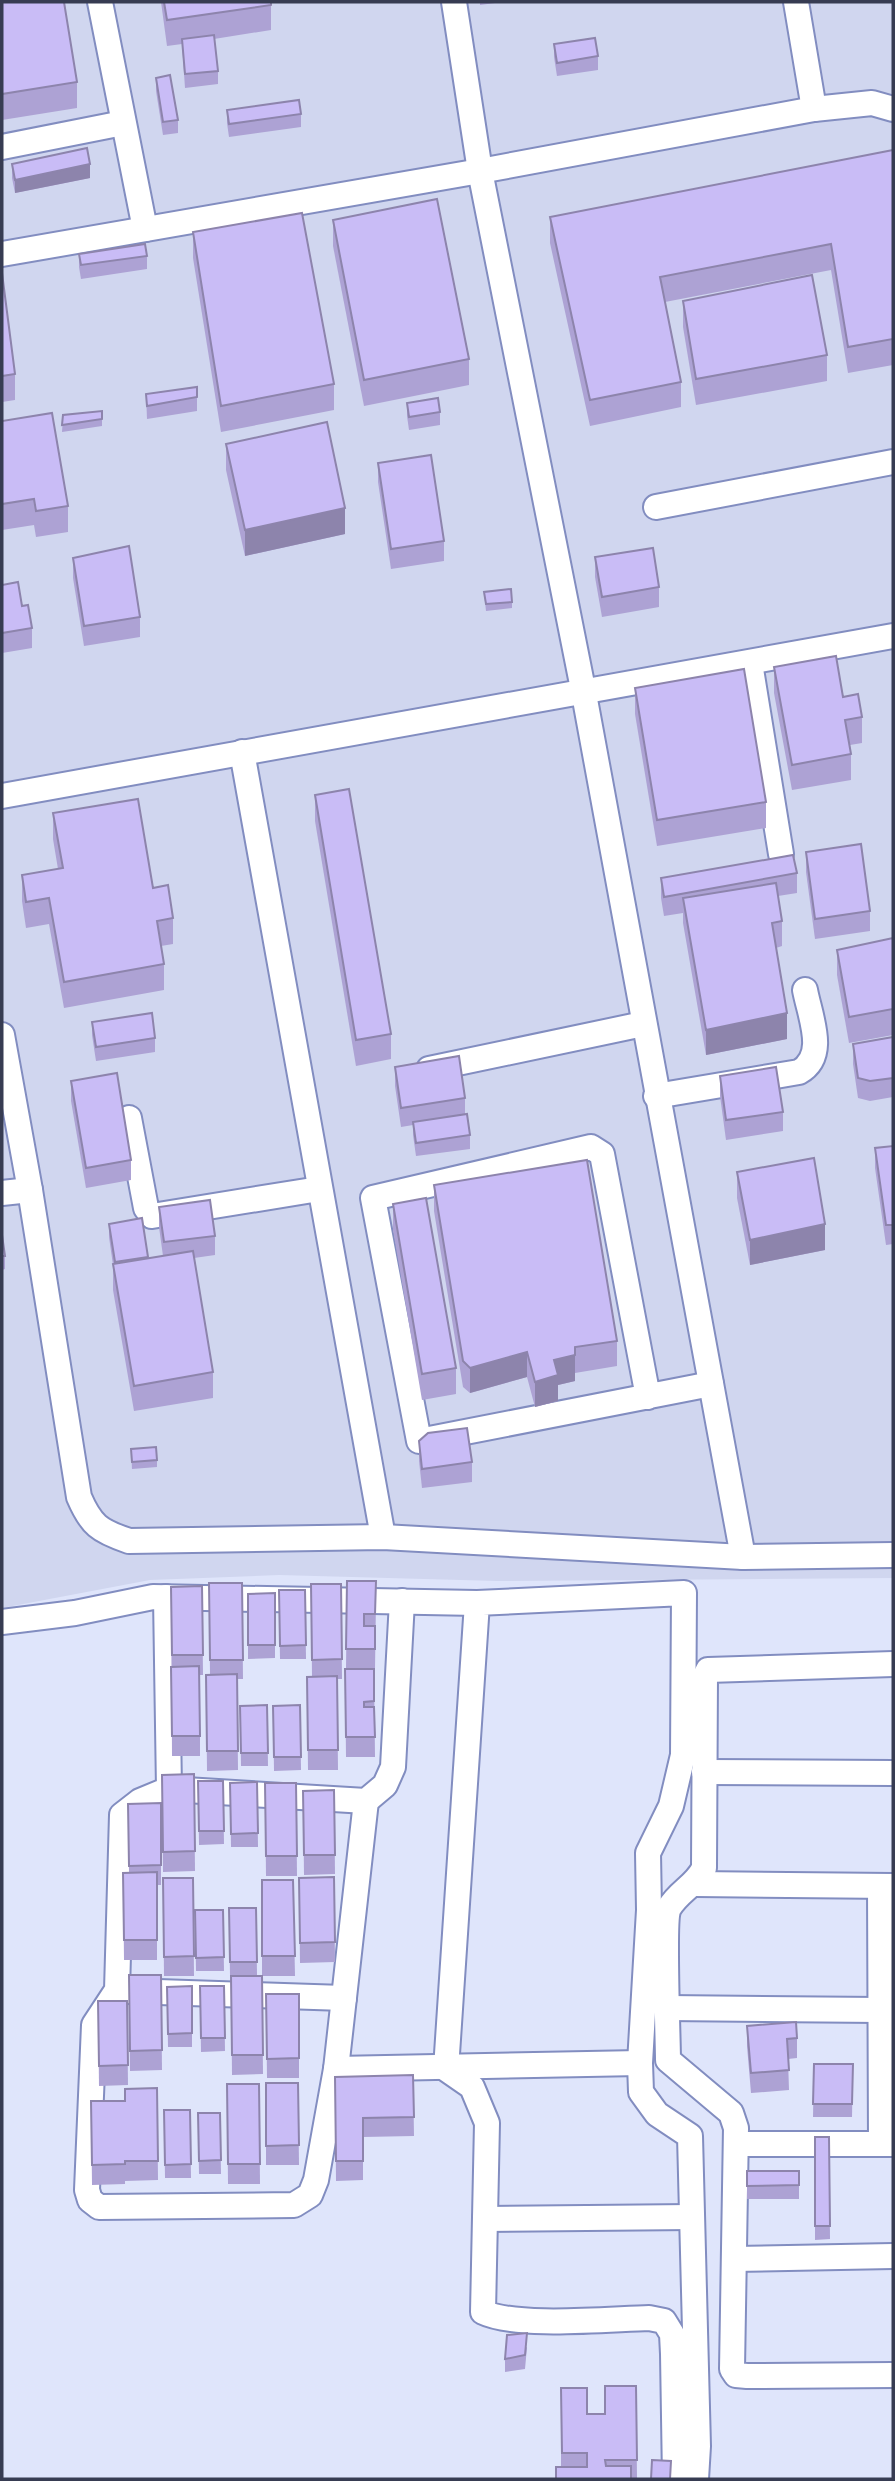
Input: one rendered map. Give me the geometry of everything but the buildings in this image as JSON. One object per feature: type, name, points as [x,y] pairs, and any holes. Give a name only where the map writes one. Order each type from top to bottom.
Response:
[{"type":"street","points":[[100,2],[145,229]]},
{"type":"street","points":[[454,2],[480,171],[584,694],[743,1557]]},
{"type":"street","points":[[796,2],[814,109]]},
{"type":"street","points":[[2,254],[480,171],[814,109],[872,103],[893,109]]},
{"type":"street","points":[[2,147],[123,123]]},
{"type":"street","points":[[656,507],[893,462]]},
{"type":"street","points":[[2,796],[584,694],[893,636]]},
{"type":"street","points":[[750,663],[781,854]]},
{"type":"street","points":[[242,752],[383,1537]]},
{"type":"street","points":[[656,1096],[799,1072],[811,1065],[816,1053],[805,990]]},
{"type":"street","points":[[429,1069],[643,1024]]},
{"type":"street","points":[[2,1035],[30,1190],[79,1497],[89,1520],[106,1533],[128,1541],[383,1537],[743,1557],[893,1555]]},
{"type":"street","points":[[129,1118],[146,1208],[152,1216],[319,1189]]},
{"type":"street","points":[[648,1397],[602,1154],[591,1147],[373,1198],[419,1441],[648,1397],[711,1384]]},
{"type":"street","points":[[2,1193],[30,1190]]},
{"type":"street","points":[[2,1622],[166,1597],[477,1603],[684,1593],[683,1755],[671,1806],[648,1853],[649,1910],[640,2063],[641,2092],[657,2114],[690,2136],[698,2446],[696,2479]]},
{"type":"street","points":[[166,1597],[169,1789]]},
{"type":"street","points":[[366,1801],[169,1789],[140,1801],[122,1815],[117,1990],[94,2025],[87,2190],[90,2200],[99,2207],[294,2205],[310,2195],[316,2180],[336,2069],[366,1801],[385,1785],[393,1767],[402,1601]]},
{"type":"street","points":[[446,2069],[477,1603]]},
{"type":"street","points":[[696,1884],[704,1868],[705,1676],[709,1670],[893,1664]]},
{"type":"street","points":[[704,1772],[893,1773]]},
{"type":"street","points":[[736,2144],[887,2144],[880,2010],[887,1886],[696,1884],[682,1891],[667,1911],[667,2008],[668,2060],[731,2113],[736,2144],[732,2369],[736,2375],[893,2375]]},
{"type":"street","points":[[117,1990],[344,1998]]},
{"type":"street","points":[[667,2008],[880,2010]]},
{"type":"street","points":[[336,2069],[446,2069],[640,2063]]},
{"type":"street","points":[[446,2069],[471,2087],[487,2123],[483,2312],[494,2317],[526,2320],[649,2318],[664,2321],[672,2334],[675,2479]]},
{"type":"street","points":[[485,2219],[692,2217]]},
{"type":"street","points":[[734,2259],[893,2256]]},
{"type":"shaded area","points":[[2,2],[893,2],[893,1578],[497,1581],[279,1575],[150,1580],[2,1608]]}]
